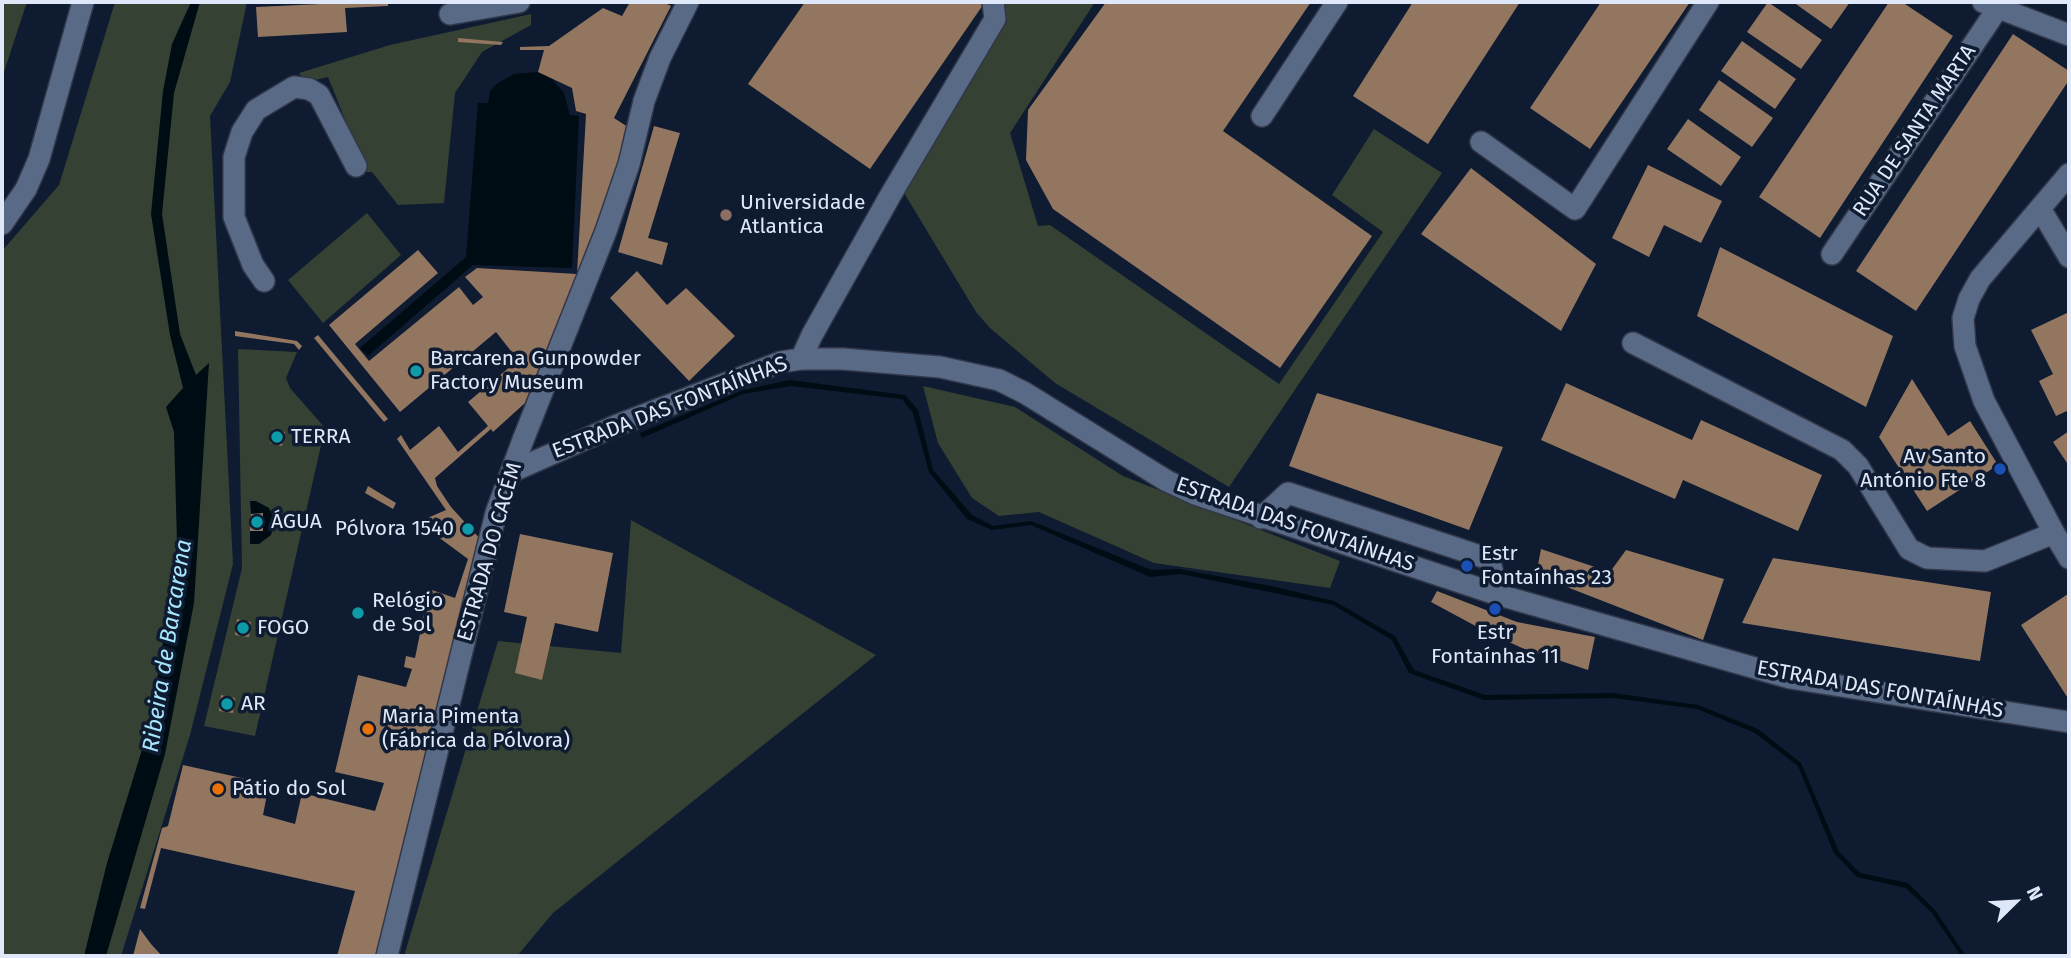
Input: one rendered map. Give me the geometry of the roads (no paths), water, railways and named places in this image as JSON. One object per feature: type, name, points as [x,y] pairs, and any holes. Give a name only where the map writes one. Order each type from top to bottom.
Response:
[{"type":"street","points":[[2,224],[26,189],[39,159],[83,2]]},
{"type":"street","points":[[450,14],[519,2]]},
{"type":"street","name":"ESTRADA DO CACÉM","points":[[387,956],[496,513],[607,231],[629,164],[644,102],[660,58],[688,2]]},
{"type":"street","points":[[801,359],[811,335],[995,19],[993,2]]},
{"type":"street","points":[[1262,116],[1337,2]]},
{"type":"street","points":[[1481,142],[1575,209],[1708,2]]},
{"type":"street","points":[[1990,5],[2069,35]]},
{"type":"street","name":"RUA DE SANTA MARTA","points":[[1832,254],[1990,5]]},
{"type":"street","points":[[264,281],[254,265],[234,217],[234,156],[242,132],[257,110],[294,87],[309,89],[319,95],[356,166]]},
{"type":"street","points":[[2069,174],[1980,279],[1963,318],[1965,346],[1984,401],[2053,533],[2069,558]]},
{"type":"street","points":[[2040,210],[2069,257]]},
{"type":"street","points":[[1633,343],[1842,450],[1858,466],[1909,549],[1927,558],[1985,561],[2053,533]]},
{"type":"street","name":"ESTRADA DAS FONTAÍNHAS","points":[[511,472],[615,426],[781,362],[843,359],[940,367],[999,380],[1025,393],[1167,481],[1195,494],[1499,595],[1790,678],[2069,722]]},
{"type":"street","points":[[1261,518],[1288,494],[1414,534],[1489,559],[1499,595]]},
{"type":"water","name":"Ribeira de Barcarena","points":[[191,2],[200,2],[174,93],[162,214],[180,334],[196,375],[209,363],[194,603],[165,754],[106,956],[84,956],[107,863],[145,740],[159,669],[177,543],[174,432],[166,407],[183,388],[170,335],[151,214],[163,91],[172,44]]},
{"type":"water","points":[[538,72],[552,79],[564,93],[570,115],[579,116],[572,268],[473,265],[368,356],[360,348],[466,257],[478,103],[488,103],[490,91],[514,74]]},
{"type":"water","points":[[790,380],[905,395],[918,410],[933,470],[972,515],[993,526],[1031,521],[1151,570],[1179,569],[1334,601],[1395,636],[1414,670],[1485,695],[1613,693],[1698,705],[1758,729],[1801,763],[1839,852],[1860,873],[1908,883],[1935,910],[1966,956],[1961,956],[1932,913],[1906,888],[1857,877],[1834,853],[1798,766],[1755,733],[1697,709],[1614,698],[1484,700],[1409,673],[1392,640],[1333,605],[1181,574],[1150,577],[1031,525],[992,530],[967,519],[929,472],[913,413],[902,399],[791,386],[743,394],[642,438],[640,433],[743,390]]},
{"type":"water","points":[[250,501],[269,508],[275,521],[271,535],[259,544],[250,544],[250,531],[255,531]]},
{"type":"place","name":"Universidade Atlantica","points":[[726,215]]},
{"type":"place","name":"Barcarena Gunpowder Factory Museum","points":[[416,371]]},
{"type":"place","name":"TERRA","points":[[277,437]]},
{"type":"place","name":"Av Santo António Fte 8","points":[[2000,469]]},
{"type":"place","name":"ÁGUA","points":[[257,522]]},
{"type":"place","name":"Pólvora 1540","points":[[468,529]]},
{"type":"place","name":"Estr Fontaínhas 23","points":[[1467,566]]},
{"type":"place","name":"Estr Fontaínhas 11","points":[[1495,609]]},
{"type":"place","name":"Relógio de Sol","points":[[358,613]]},
{"type":"place","name":"FOGO","points":[[243,628]]},
{"type":"place","name":"AR","points":[[227,704]]},
{"type":"place","name":"Maria Pimenta (Fábrica da Pólvora)","points":[[368,729]]},
{"type":"place","name":"Pátio do Sol","points":[[218,789]]}]
